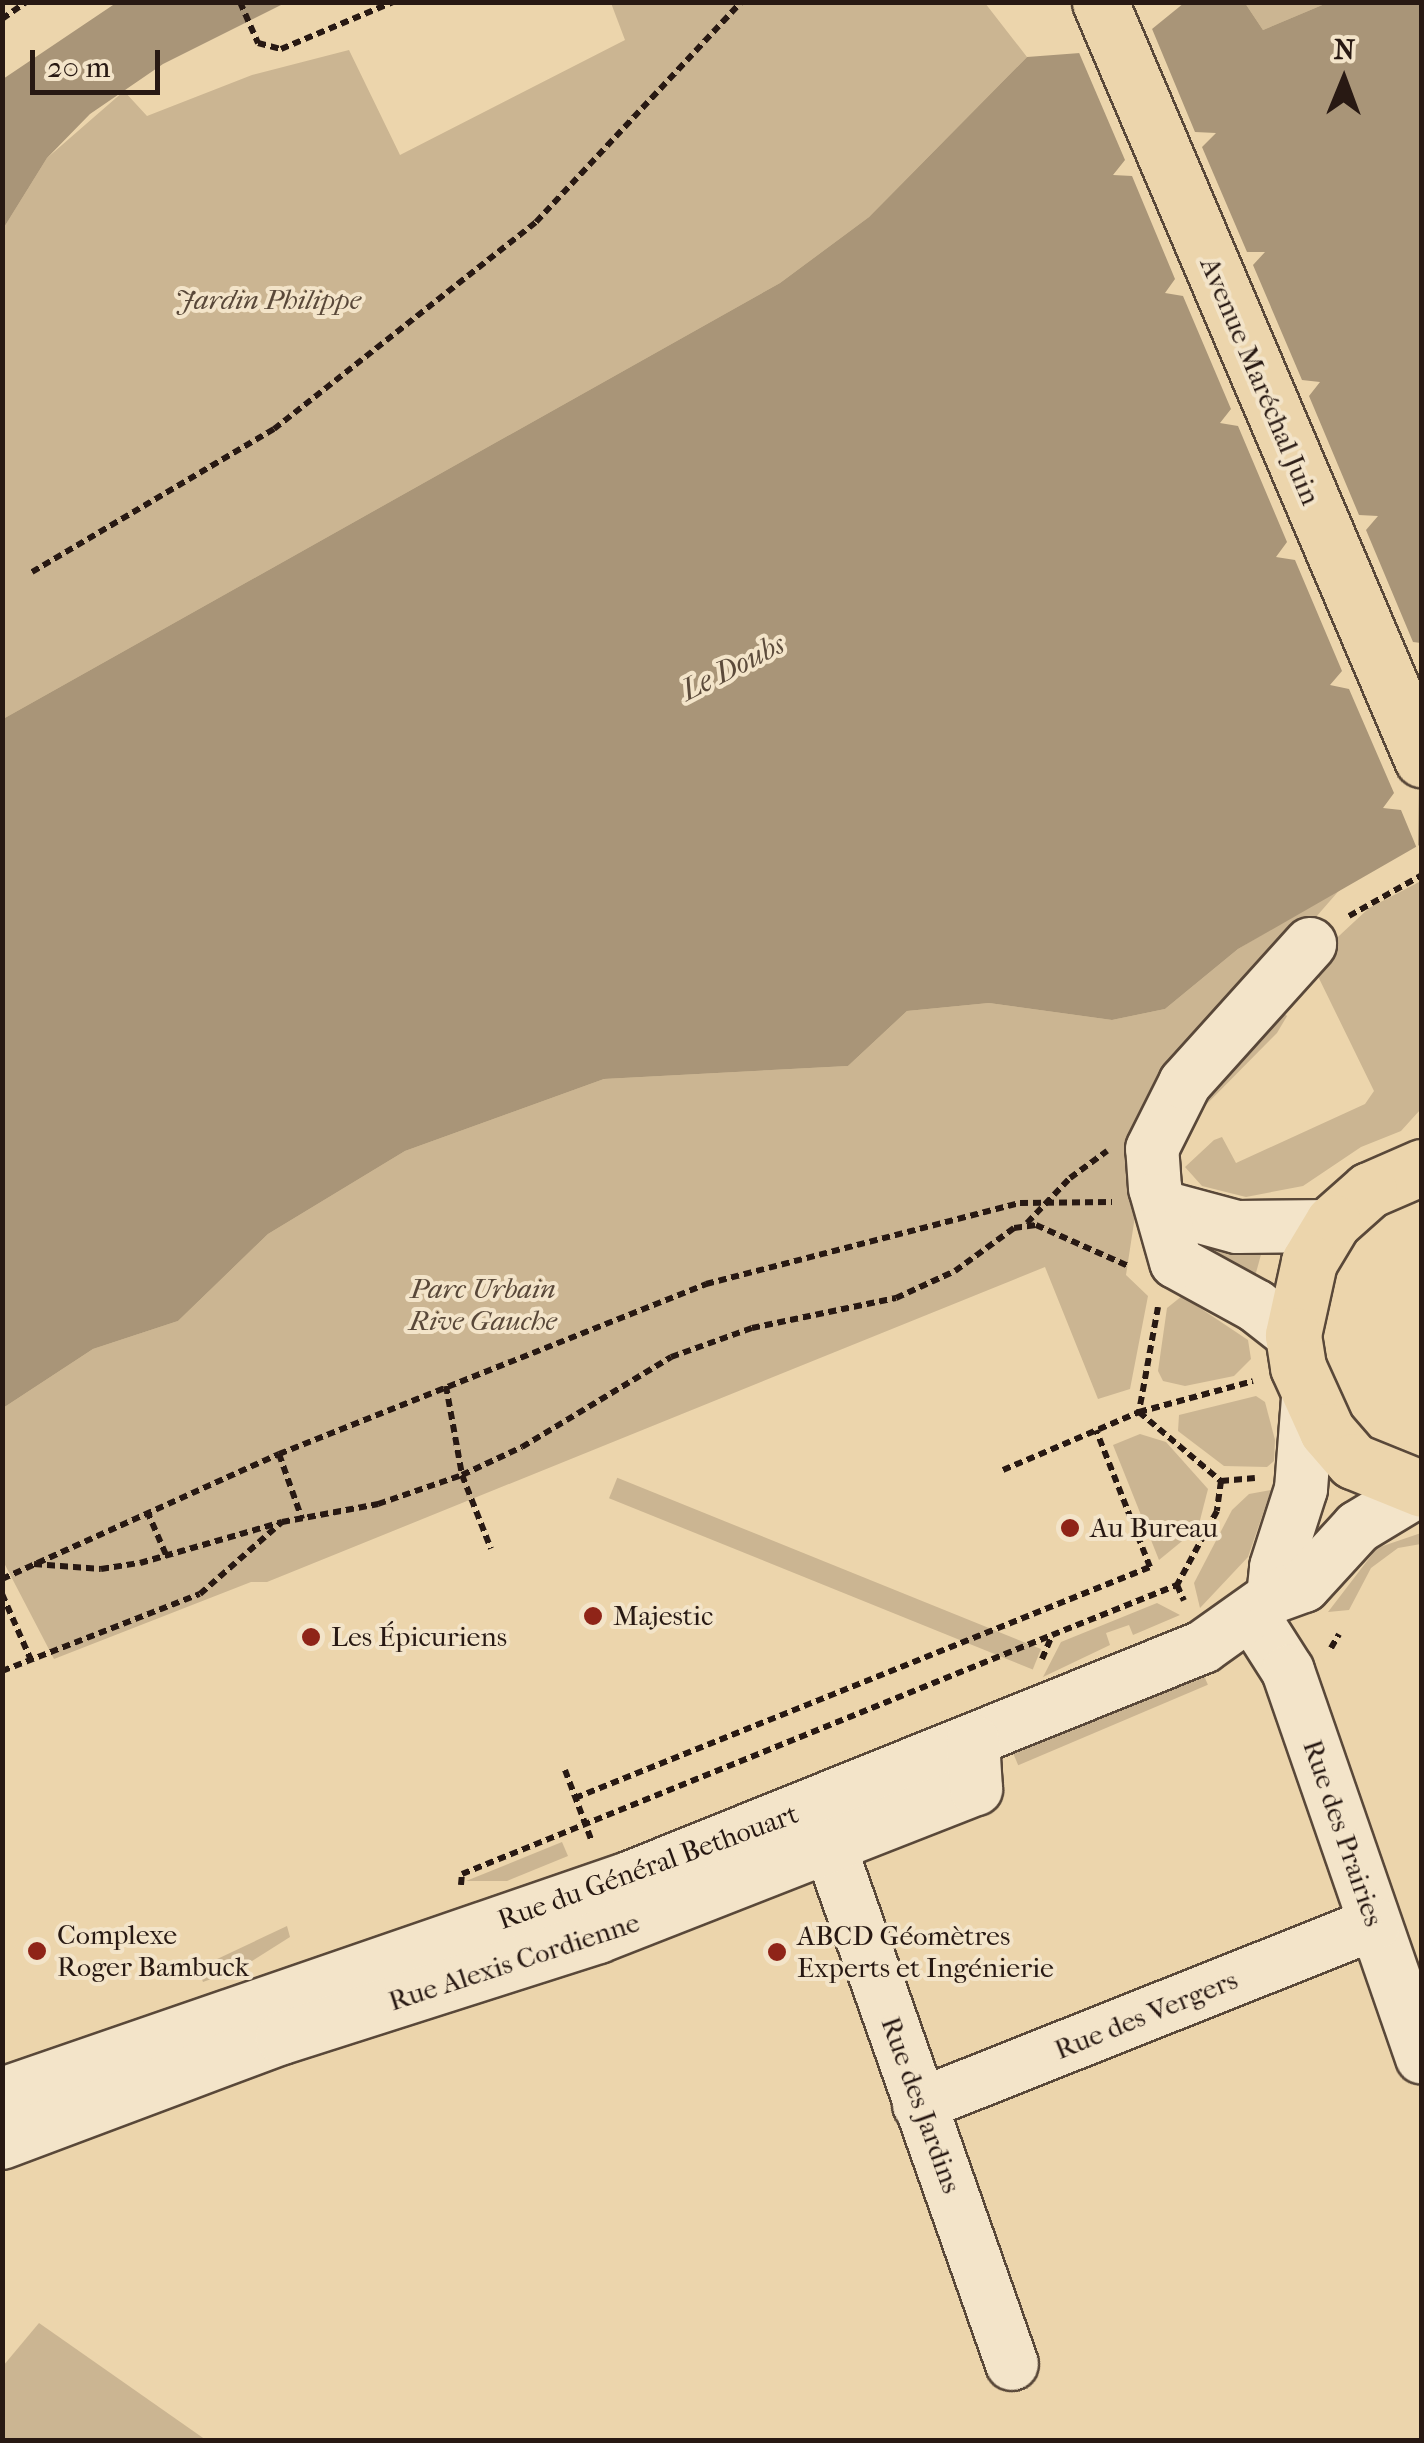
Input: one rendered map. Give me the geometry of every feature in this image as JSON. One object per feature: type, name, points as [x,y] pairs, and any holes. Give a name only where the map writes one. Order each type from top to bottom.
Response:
[{"type":"main road","name":"Avenue Maréchal Juin","points":[[1106,18],[1422,759]]},
{"type":"main road","points":[[1421,1489],[1353,1461],[1288,1370],[1309,1262],[1330,1226],[1369,1190],[1422,1167]]},
{"type":"street","points":[[1146,1204],[1155,1188],[1157,1131],[1200,1063],[1310,944]]},
{"type":"street","points":[[1146,1204],[1237,1227],[1330,1226]]},
{"type":"street","points":[[1146,1204],[1176,1262],[1256,1306],[1288,1370],[1301,1490],[1263,1607]]},
{"type":"street","name":"Rue du Général Bethouart","points":[[2,2094],[629,1878],[1203,1647],[1263,1607],[1304,1586],[1358,1527],[1421,1489]]},
{"type":"street","name":"Rue des Prairies","points":[[1263,1607],[1422,2057]]},
{"type":"street","name":"Rue Alexis Cordienne","points":[[2,2142],[282,2038],[598,1937],[976,1789],[973,1741]]},
{"type":"street","name":"Rue des Jardins","points":[[830,1847],[1012,2364]]},
{"type":"street","name":"Rue des Vergers","points":[[919,2105],[1374,1924]]},
{"type":"path","points":[[2,19],[26,2]]},
{"type":"path","points":[[240,2],[258,43],[282,48],[393,2]]},
{"type":"path","points":[[32,572],[274,429],[536,222],[741,2]]},
{"type":"path","points":[[1310,944],[1422,875]]},
{"type":"path","points":[[32,1564],[101,1569],[167,1557],[231,1532],[378,1504],[462,1475],[522,1448],[671,1357],[752,1328],[896,1298],[955,1271],[1026,1224],[1045,1203],[1129,1135],[1157,1131]]},
{"type":"path","points":[[2,1578],[279,1454],[706,1284],[1020,1203],[1146,1204]]},
{"type":"path","points":[[1026,1224],[1145,1274]]},
{"type":"path","points":[[1139,1412],[1159,1300]]},
{"type":"path","points":[[1003,1470],[1139,1412],[1288,1370]]},
{"type":"path","points":[[446,1386],[462,1475],[491,1548]]},
{"type":"path","points":[[461,1886],[462,1874],[1178,1585],[1218,1511],[1222,1481],[1139,1412]]},
{"type":"path","points":[[575,1798],[1150,1567],[1096,1430]]},
{"type":"path","points":[[279,1454],[302,1519]]},
{"type":"path","points":[[147,1512],[167,1557]]},
{"type":"path","points":[[2,1670],[200,1594],[282,1522]]},
{"type":"path","points":[[1178,1585],[1192,1621]]},
{"type":"path","points":[[2,1594],[31,1660]]},
{"type":"path","points":[[1036,1674],[1052,1635]]},
{"type":"path","points":[[565,1770],[598,1857]]},
{"type":"green space","name":"Jardin Philippe","points":[[611,3],[985,3],[1027,57],[869,217],[780,283],[3,719],[3,229],[47,158],[124,91],[147,116],[252,75],[349,50],[400,155],[625,40]]},
{"type":"green space","points":[[1245,3],[1327,3],[1263,30]]},
{"type":"green space","points":[[1421,881],[1420,1110],[1401,1131],[1361,1147],[1303,1186],[1246,1197],[1202,1186],[1185,1167],[1214,1140],[1222,1137],[1236,1163],[1365,1104],[1374,1091],[1311,962],[1369,908]]},
{"type":"green space","name":"Parc Urbain Rive Gauche","points":[[1343,886],[1248,995],[1130,1183],[1135,1216],[1126,1275],[1148,1296],[1130,1389],[1098,1399],[1045,1267],[267,1582],[251,1582],[54,1659],[3,1561],[3,1408],[93,1349],[178,1321],[268,1234],[405,1151],[604,1079],[848,1066],[907,1011],[989,1003],[1112,1020],[1165,1009],[1238,949]]},
{"type":"green space","points":[[1275,1005],[1287,1016],[1277,1033],[1182,1129]]},
{"type":"green space","points":[[1206,1240],[1264,1244],[1252,1287],[1195,1247]]},
{"type":"green space","points":[[1182,1296],[1248,1340],[1251,1359],[1234,1376],[1185,1386],[1163,1381],[1158,1371],[1167,1308]]},
{"type":"green space","points":[[1256,1396],[1265,1402],[1275,1440],[1274,1461],[1267,1467],[1224,1466],[1178,1431],[1179,1415]]},
{"type":"green space","points":[[1140,1434],[1166,1442],[1208,1489],[1198,1528],[1159,1560],[1113,1445]]},
{"type":"green space","points":[[617,1478],[1041,1649],[1033,1669],[609,1498]]},
{"type":"green space","points":[[1271,1490],[1248,1557],[1200,1608],[1194,1583],[1232,1510],[1249,1494]]},
{"type":"green space","points":[[1421,1533],[1421,1544],[1398,1548],[1371,1568],[1349,1610],[1328,1612],[1377,1548]]},
{"type":"green space","points":[[1157,1603],[1180,1615],[1133,1635],[1129,1625],[1106,1633],[1110,1645],[1043,1677],[1061,1642]]},
{"type":"green space","points":[[1202,1671],[1208,1685],[1018,1765],[1012,1751]]},
{"type":"green space","points":[[562,1842],[568,1856],[507,1881],[466,1881]]},
{"type":"green space","points":[[287,1926],[290,1937],[241,1968],[203,1982],[198,1968]]},
{"type":"green space","points":[[39,2323],[206,2440],[3,2440],[3,2366]]},
{"type":"water","points":[[116,3],[285,3],[163,64],[90,114],[47,158],[3,229],[3,79]]},
{"type":"water","name":"Le Doubs","points":[[1184,3],[1245,3],[1263,30],[1327,3],[1421,3],[1421,844],[1238,949],[1165,1009],[1112,1020],[989,1003],[907,1011],[848,1066],[604,1079],[405,1151],[268,1234],[178,1321],[93,1349],[3,1408],[3,719],[780,283],[869,217],[1027,57],[1080,53],[1152,29]]},
{"type":"pier","points":[[1150,24],[1195,132],[1216,133],[1202,147],[1247,252],[1265,252],[1253,265],[1302,380],[1320,382],[1309,396],[1359,515],[1378,516],[1366,530],[1413,642],[1421,643],[1418,851],[1401,810],[1383,808],[1394,793],[1349,689],[1330,685],[1342,671],[1295,560],[1276,557],[1287,542],[1238,426],[1220,423],[1231,409],[1183,296],[1165,293],[1175,279],[1132,176],[1113,175],[1125,160],[1077,48]]},
{"type":"place","name":"Au Bureau","points":[[1070,1528]]},
{"type":"place","name":"Majestic","points":[[593,1616]]},
{"type":"place","name":"Les Épicuriens","points":[[311,1637]]},
{"type":"place","name":"Complexe Roger Bambuck","points":[[37,1951]]},
{"type":"place","name":"ABCD Géomètres Experts et Ingénierie","points":[[777,1952]]}]
